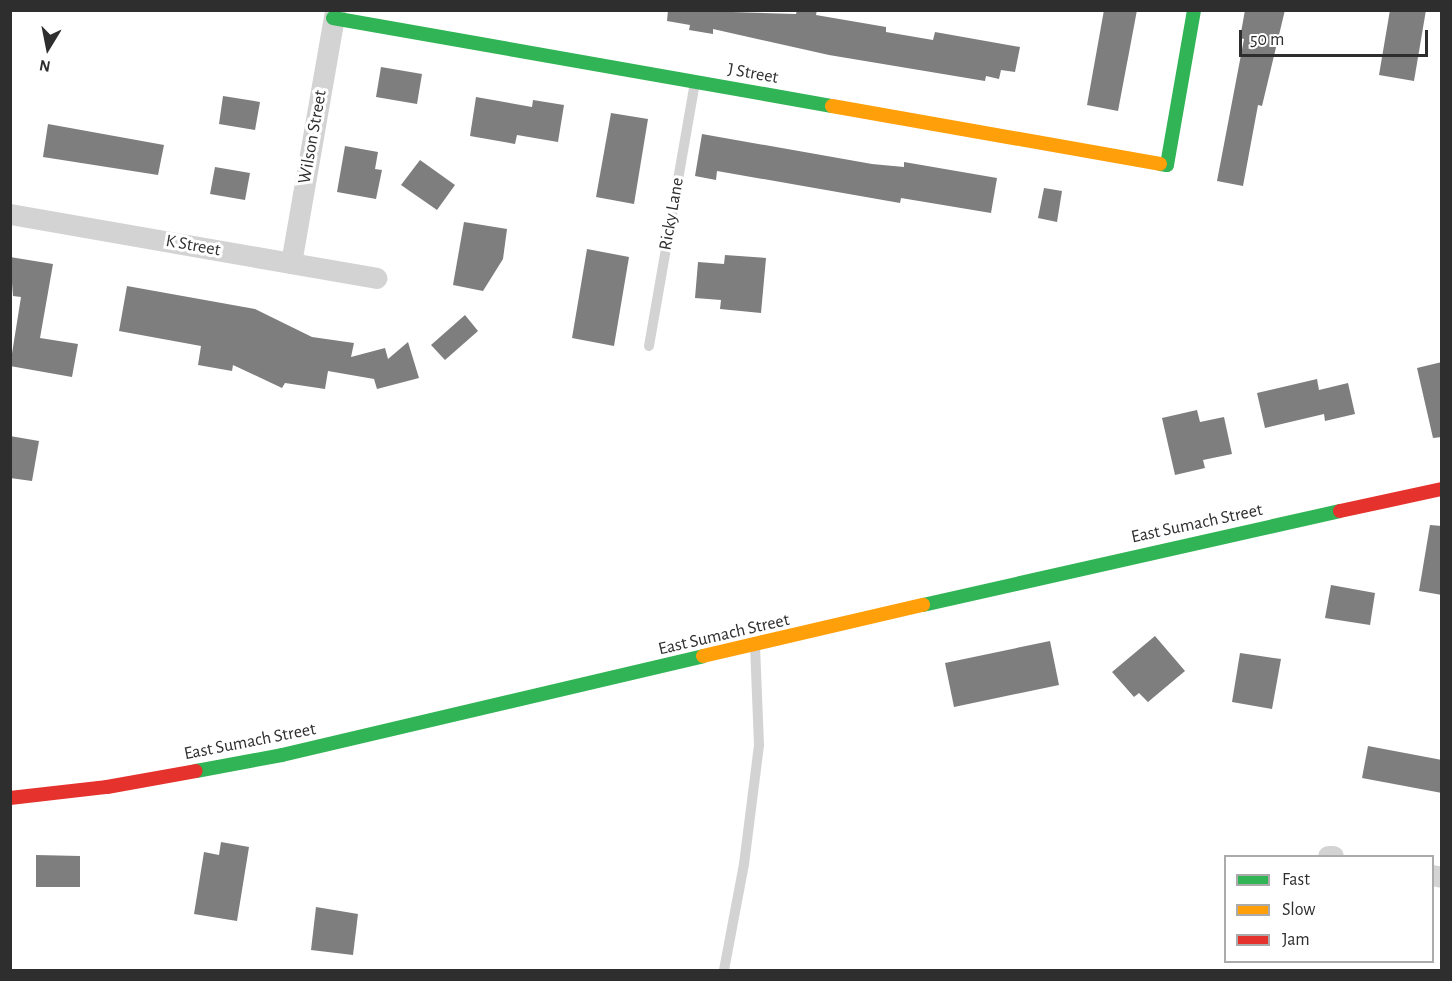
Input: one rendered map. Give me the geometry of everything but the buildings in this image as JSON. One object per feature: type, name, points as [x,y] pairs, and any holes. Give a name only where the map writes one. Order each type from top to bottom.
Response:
[{"type":"street","name":"J Street","points":[[334,14],[695,82],[1167,165],[1194,10]]},
{"type":"street","name":"Wilson Street","points":[[291,263],[334,14]]},
{"type":"street","name":"K Street","points":[[10,214],[376,278]]},
{"type":"street","name":"East Sumach Street","points":[[10,798],[107,787],[282,755],[755,647],[1100,563],[1442,489]]},
{"type":"lane","name":"Ricky Lane","points":[[649,346],[695,82]]},
{"type":"lane","points":[[724,970],[744,864],[759,745],[755,647]]},
{"type":"traffic: fast","points":[[1160,164],[1167,165],[1194,10]]},
{"type":"traffic: fast","points":[[333,18],[832,106]]},
{"type":"traffic: fast","points":[[923,605],[1340,511]]},
{"type":"traffic: fast","points":[[196,771],[282,755],[703,656]]},
{"type":"traffic: slow","points":[[832,106],[1160,164]]},
{"type":"traffic: slow","points":[[703,656],[923,605]]},
{"type":"traffic: jam","points":[[1340,511],[1442,489]]},
{"type":"traffic: jam","points":[[10,798],[107,787],[196,771]]}]
